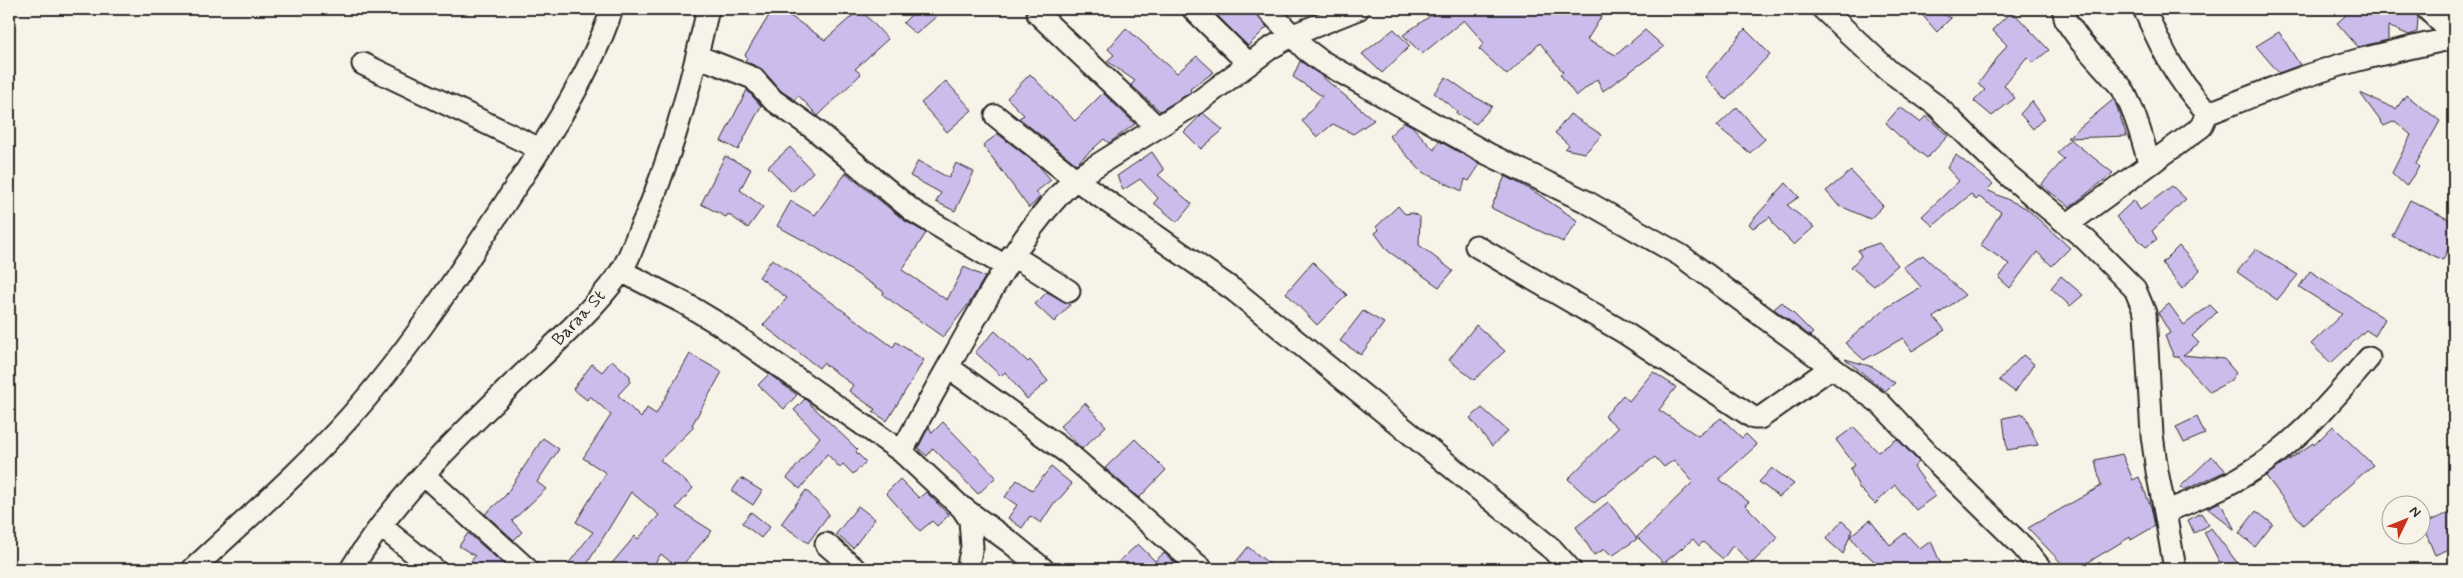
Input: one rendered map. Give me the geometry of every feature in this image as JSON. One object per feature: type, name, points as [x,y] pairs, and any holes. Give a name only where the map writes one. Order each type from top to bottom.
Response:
[{"type":"street","points":[[193,569],[262,505],[349,418],[389,371],[470,256],[540,149],[592,60],[612,9]]},
{"type":"street","name":"Baraa St","points":[[352,569],[382,526],[425,476],[478,418],[562,338],[602,295],[621,271],[663,172],[697,56],[708,9]]},
{"type":"street","points":[[1193,9],[1248,63]]},
{"type":"street","points":[[1267,9],[1294,35],[1305,49],[1321,61],[1488,154],[1593,206],[1680,255],[1710,280],[1881,404],[1932,458],[2023,547],[2042,569]]},
{"type":"street","points":[[902,452],[1009,261],[1058,195],[1074,179],[1156,126],[1198,102],[1248,63],[1294,35],[1358,9]]},
{"type":"street","points":[[1823,9],[1890,71],[1937,106],[2008,175],[2068,224],[2113,266],[2134,289],[2141,300],[2145,313],[2152,435],[2175,569]]},
{"type":"street","points":[[2063,9],[2071,29],[2122,88],[2128,98],[2149,163]]},
{"type":"street","points":[[2144,9],[2167,61],[2207,114]]},
{"type":"street","points":[[2427,9],[2454,36]]},
{"type":"street","points":[[1038,14],[1156,126]]},
{"type":"street","points":[[2068,224],[2149,163],[2201,127],[2207,114],[2274,87],[2325,70],[2454,36]]},
{"type":"street","points":[[697,56],[753,78],[773,100],[814,130],[913,211],[1069,291]]},
{"type":"street","points":[[363,64],[540,149]]},
{"type":"street","points":[[996,116],[1074,179],[1235,291],[1552,549],[1570,569]]},
{"type":"street","points":[[1476,246],[1625,333],[1754,418],[1760,418],[1832,367]]},
{"type":"street","points":[[621,271],[684,303],[718,324],[902,452],[962,508],[1010,542],[1043,569]]},
{"type":"street","points":[[2165,512],[2229,484],[2266,461],[2309,424],[2369,358]]},
{"type":"street","points":[[948,367],[1069,454],[1202,569]]},
{"type":"street","points":[[425,476],[528,569]]},
{"type":"street","points":[[962,508],[970,520],[972,532],[972,547],[967,569]]},
{"type":"street","points":[[382,526],[434,569]]},
{"type":"street","points":[[826,544],[855,569]]},
{"type":"building","points":[[773,9],[780,9],[825,40],[860,9],[888,39],[855,69],[861,74],[818,116],[798,95],[795,100],[781,91],[762,69],[745,61],[747,57],[745,55]]},
{"type":"building","points":[[917,9],[945,9],[916,34],[903,23]]},
{"type":"building","points":[[1211,9],[1255,9],[1258,17],[1267,27],[1248,46]]},
{"type":"building","points":[[1440,9],[1606,9],[1587,40],[1616,55],[1645,30],[1664,47],[1603,91],[1597,79],[1576,96],[1560,74],[1563,72],[1540,43],[1507,75],[1479,49],[1484,43],[1464,20],[1422,54],[1403,35]]},
{"type":"building","points":[[1917,9],[1934,9],[1951,18],[1937,32]]},
{"type":"building","points":[[2345,9],[2415,9],[2418,18],[2417,32],[2409,35],[2388,26],[2388,40],[2358,47],[2337,23],[2345,16]]},
{"type":"building","points":[[2012,11],[2049,50],[2033,63],[2027,57],[2004,85],[2015,98],[1992,116],[1974,101],[1985,90],[1978,84],[2007,45],[1992,30]]},
{"type":"building","points":[[1126,28],[1177,73],[1197,56],[1214,72],[1190,89],[1191,92],[1160,111],[1131,85],[1135,81],[1107,61],[1114,55],[1108,49]]},
{"type":"building","points":[[1394,29],[1410,46],[1382,73],[1362,54]]},
{"type":"building","points":[[1745,29],[1770,54],[1726,100],[1705,77]]},
{"type":"building","points":[[2279,32],[2300,65],[2279,73],[2256,46]]},
{"type":"building","points":[[1300,61],[1319,74],[1374,120],[1353,134],[1333,124],[1317,137],[1302,121],[1322,96],[1293,77]]},
{"type":"building","points":[[1030,74],[1075,121],[1103,93],[1135,124],[1109,143],[1104,139],[1076,164],[1019,118],[1024,115],[1007,98]]},
{"type":"building","points":[[1446,77],[1473,96],[1492,106],[1476,124],[1456,113],[1457,111],[1434,93]]},
{"type":"building","points":[[946,81],[972,110],[947,132],[921,103]]},
{"type":"building","points":[[747,90],[761,106],[738,150],[721,141]]},
{"type":"building","points":[[2360,93],[2396,109],[2406,95],[2440,121],[2416,164],[2419,167],[2406,186],[2392,173],[2411,135],[2395,121],[2384,126]]},
{"type":"building","points":[[2114,99],[2127,136],[2067,138]]},
{"type":"building","points":[[2032,101],[2044,118],[2033,129],[2020,114]]},
{"type":"building","points":[[1737,107],[1765,139],[1750,153],[1717,126]]},
{"type":"building","points":[[1900,107],[1920,122],[1926,116],[1948,136],[1927,158],[1886,123]]},
{"type":"building","points":[[1203,113],[1223,130],[1201,149],[1184,132]]},
{"type":"building","points":[[1570,114],[1602,135],[1585,153],[1565,149],[1569,145],[1555,133]]},
{"type":"building","points":[[1404,122],[1412,126],[1434,150],[1439,141],[1480,164],[1469,181],[1465,179],[1462,191],[1422,172],[1389,136]]},
{"type":"building","points":[[998,134],[1038,165],[1051,180],[1036,192],[1040,197],[1029,208],[983,145]]},
{"type":"building","points":[[2070,139],[2113,173],[2070,207],[2041,185],[2064,159],[2057,153]]},
{"type":"building","points":[[790,147],[813,172],[792,192],[768,167]]},
{"type":"building","points":[[1152,152],[1164,170],[1158,175],[1192,204],[1177,222],[1154,203],[1158,198],[1140,179],[1123,190],[1117,176]]},
{"type":"building","points":[[1956,155],[1993,184],[1987,190],[2026,208],[2070,248],[2052,266],[2037,252],[2010,288],[1999,278],[2009,264],[1981,245],[2001,212],[1979,197],[1976,200],[1971,194],[1933,226],[1922,216],[1959,181],[1947,168]]},
{"type":"building","points":[[725,156],[751,169],[740,190],[763,207],[748,228],[728,214],[726,217],[701,204]]},
{"type":"building","points":[[918,161],[949,178],[956,163],[974,172],[955,211],[936,202],[941,193],[910,176]]},
{"type":"building","points":[[1851,171],[1883,206],[1870,219],[1838,205],[1826,191]]},
{"type":"building","points":[[846,173],[905,221],[926,233],[902,270],[947,300],[964,267],[985,277],[970,302],[943,337],[883,295],[884,292],[812,245],[777,226],[791,201],[815,215]]},
{"type":"building","points":[[1505,176],[1535,192],[1578,221],[1563,242],[1491,208]]},
{"type":"building","points":[[1786,183],[1799,197],[1787,205],[1814,227],[1794,245],[1775,226],[1770,217],[1753,228],[1749,224]]},
{"type":"building","points":[[2172,186],[2186,199],[2152,231],[2157,239],[2146,247],[2116,217],[2134,200],[2140,210]]},
{"type":"building","points":[[2410,200],[2454,222],[2454,236],[2443,260],[2392,236]]},
{"type":"building","points":[[1398,206],[1405,214],[1412,213],[1420,217],[1419,245],[1453,271],[1439,287],[1388,251],[1375,233],[1379,230],[1376,227]]},
{"type":"building","points":[[1879,243],[1898,265],[1874,286],[1851,267],[1861,256],[1858,250]]},
{"type":"building","points":[[2179,246],[2200,270],[2182,289],[2162,263]]},
{"type":"building","points":[[2256,249],[2298,275],[2277,300],[2237,272]]},
{"type":"building","points":[[1923,255],[1965,295],[1934,317],[1945,330],[1912,351],[1903,338],[1864,360],[1845,343],[1886,308],[1921,287],[1903,267]]},
{"type":"building","points":[[772,259],[893,347],[896,342],[924,360],[887,421],[873,412],[875,409],[849,391],[853,385],[823,363],[819,368],[763,325],[787,298],[759,277]]},
{"type":"building","points":[[1313,262],[1347,295],[1317,325],[1286,293]]},
{"type":"building","points":[[2310,271],[2385,319],[2375,336],[2366,330],[2331,363],[2311,344],[2342,314],[2299,287]]},
{"type":"building","points":[[2061,276],[2083,295],[2070,306],[2051,288]]},
{"type":"building","points":[[1047,292],[1070,305],[1054,322],[1035,304]]},
{"type":"building","points":[[1782,302],[1813,333],[1810,336],[1774,309]]},
{"type":"building","points":[[2169,304],[2184,325],[2210,305],[2217,312],[2192,336],[2199,343],[2183,355],[2224,359],[2236,373],[2230,381],[2210,392],[2178,357],[2174,357],[2165,336],[2170,333],[2158,313]]},
{"type":"building","points":[[1363,311],[1384,323],[1361,355],[1340,341]]},
{"type":"building","points":[[1476,325],[1505,351],[1474,380],[1449,360]]},
{"type":"building","points":[[995,331],[1028,362],[1030,360],[1048,381],[1027,399],[1005,372],[1001,376],[975,352]]},
{"type":"building","points":[[690,354],[722,372],[692,425],[694,427],[660,460],[693,488],[676,508],[712,531],[679,569],[661,554],[651,569],[607,569],[635,536],[638,539],[659,515],[631,492],[584,569],[564,569],[593,532],[576,522],[606,473],[583,458],[611,415],[590,396],[587,400],[573,389],[592,364],[602,372],[612,360],[630,376],[630,382],[618,395],[641,418],[647,408],[656,414]]},
{"type":"building","points":[[2023,355],[2034,364],[2015,392],[1999,380]]},
{"type":"building","points":[[1845,359],[1873,367],[1895,383],[1885,391]]},
{"type":"building","points":[[1653,372],[1676,387],[1659,410],[1698,436],[1721,418],[1742,438],[1746,434],[1757,445],[1719,479],[1749,502],[1745,505],[1778,538],[1751,564],[1733,545],[1723,559],[1703,542],[1699,546],[1693,539],[1664,563],[1637,537],[1693,482],[1674,460],[1664,467],[1655,457],[1594,503],[1568,479],[1618,428],[1605,416],[1623,395],[1629,401]]},
{"type":"building","points":[[769,374],[797,395],[784,409],[758,385]]},
{"type":"building","points":[[805,399],[858,450],[856,452],[866,462],[853,474],[843,464],[840,468],[827,454],[800,489],[787,478],[820,437],[794,410]]},
{"type":"building","points":[[1085,403],[1106,426],[1082,449],[1060,426]]},
{"type":"building","points":[[1482,408],[1508,431],[1492,446],[1470,418]]},
{"type":"building","points":[[2024,414],[2038,445],[2007,450],[2003,418]]},
{"type":"building","points":[[2197,417],[2205,434],[2184,443],[2176,427]]},
{"type":"building","points":[[943,422],[996,477],[978,494],[933,448],[927,456],[918,448],[929,426],[932,433]]},
{"type":"building","points":[[2333,426],[2373,465],[2303,525],[2266,476],[2313,443],[2314,445]]},
{"type":"building","points":[[1854,427],[1878,452],[1897,439],[1919,462],[1914,467],[1935,496],[1916,510],[1895,485],[1875,504],[1860,489],[1850,469],[1855,465],[1836,440]]},
{"type":"building","points":[[543,438],[559,449],[537,482],[546,489],[512,521],[522,532],[514,540],[485,514],[505,496]]},
{"type":"building","points":[[1135,439],[1166,470],[1139,498],[1105,468]]},
{"type":"building","points":[[2122,454],[2133,480],[2139,477],[2151,507],[2155,526],[2131,540],[2130,537],[2077,569],[2067,569],[2028,528],[2101,486],[2095,460]]},
{"type":"building","points":[[2212,456],[2226,471],[2184,490],[2180,487]]},
{"type":"building","points":[[1051,467],[1072,484],[1054,503],[1041,523],[1030,516],[1022,528],[1008,518],[1017,505],[1005,497],[1017,480],[1032,490]]},
{"type":"building","points":[[1772,468],[1794,484],[1779,497],[1759,482]]},
{"type":"building","points":[[741,478],[762,491],[753,505],[732,491]]},
{"type":"building","points":[[900,479],[919,498],[926,492],[949,515],[937,526],[932,521],[920,531],[886,493]]},
{"type":"building","points":[[806,490],[829,514],[808,543],[781,524]]},
{"type":"building","points":[[1608,502],[1637,539],[1612,556],[1605,549],[1594,555],[1576,527]]},
{"type":"building","points":[[2220,502],[2235,530],[2207,508]]},
{"type":"building","points":[[858,506],[875,519],[853,548],[836,534]]},
{"type":"building","points":[[2256,511],[2273,524],[2255,547],[2239,533]]},
{"type":"building","points":[[2454,511],[2454,547],[2435,555],[2430,543],[2430,521]]},
{"type":"building","points":[[751,512],[770,527],[761,538],[742,523]]},
{"type":"building","points":[[2201,513],[2209,525],[2194,533],[2188,520]]},
{"type":"building","points":[[1870,520],[1890,545],[1905,533],[1920,549],[1931,541],[1943,569],[1883,569],[1862,552],[1850,536]]},
{"type":"building","points":[[1842,521],[1852,530],[1843,554],[1826,539]]},
{"type":"building","points":[[2211,528],[2242,569],[2223,569],[2204,532]]},
{"type":"building","points":[[468,533],[509,569],[480,569],[471,561],[475,556],[459,546]]},
{"type":"building","points":[[1138,544],[1155,561],[1164,553],[1182,569],[1111,569]]},
{"type":"building","points":[[1248,547],[1276,569],[1230,569]]}]
